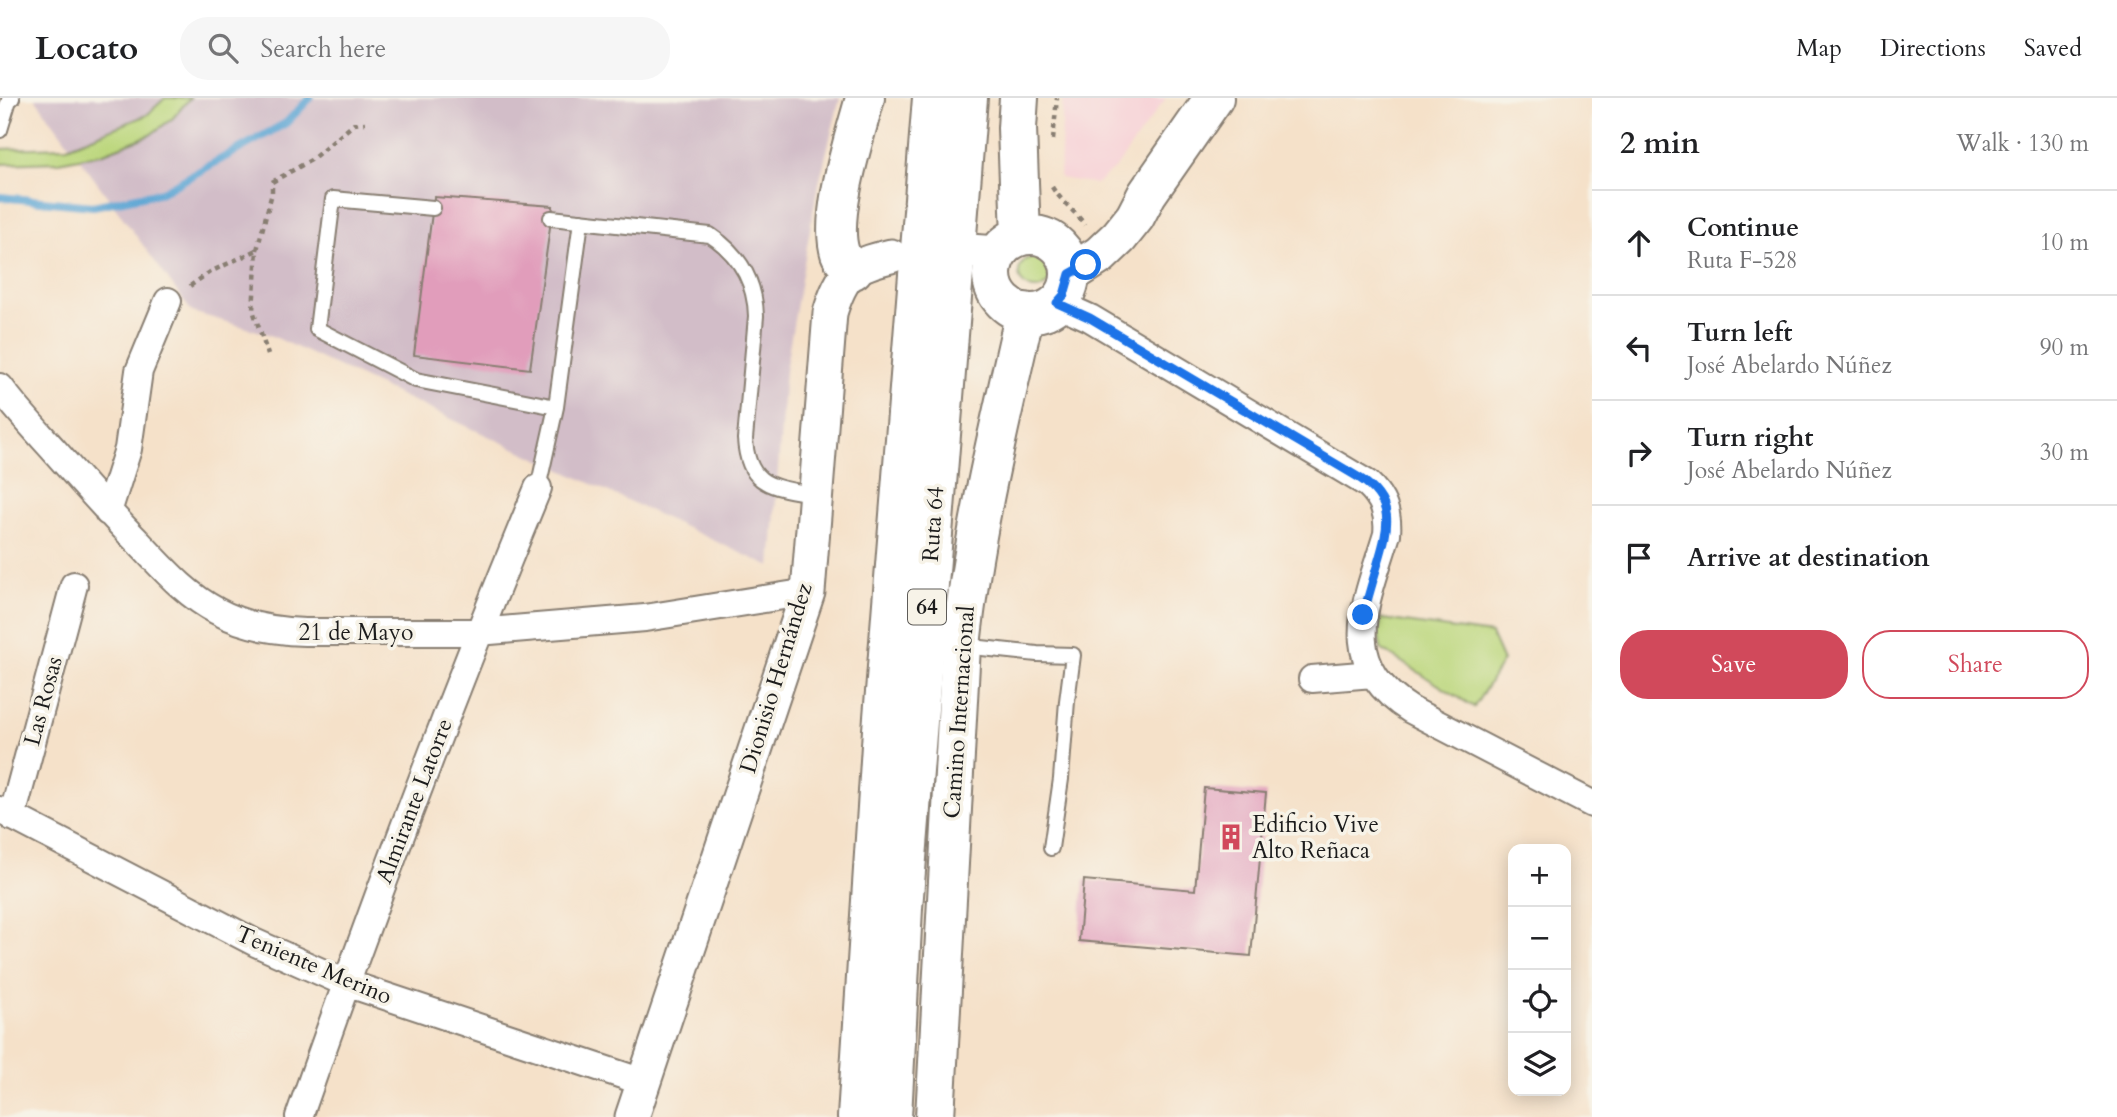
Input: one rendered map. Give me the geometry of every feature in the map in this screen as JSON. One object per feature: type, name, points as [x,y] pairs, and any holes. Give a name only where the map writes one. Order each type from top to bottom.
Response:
[{"type":"main road","points":[[853,270],[841,256],[837,235],[842,195],[866,98]]},
{"type":"main road","name":"Ruta 64","points":[[857,1117],[882,730],[932,98]]},
{"type":"main road","name":"Ruta 64","points":[[892,1117],[903,908],[968,98]]},
{"type":"main road","points":[[1019,98],[1008,244],[993,264],[992,277],[1003,301],[1013,308],[1051,296],[1119,237],[1213,98]]},
{"type":"main road","points":[[1008,244],[1089,231],[1130,210],[1147,194]]},
{"type":"main road","points":[[1008,244],[1055,243],[1063,252],[1069,262],[1051,296]]},
{"type":"main road","name":"Camino Internacional","points":[[934,1117],[961,646],[976,531],[1051,296]]},
{"type":"street","points":[[853,270],[864,263],[891,256]]},
{"type":"street","name":"Dionisio Hernández","points":[[632,1117],[808,592],[830,313],[841,281],[853,270]]},
{"type":"street","points":[[1051,296],[1358,477],[1377,492],[1387,513],[1387,534],[1361,630],[1366,660],[1373,674],[1396,701],[1411,710],[1592,804]]},
{"type":"street","points":[[108,512],[128,449],[139,371],[168,301]]},
{"type":"street","name":"21 de Mayo","points":[[0,387],[108,512],[178,583],[216,611],[237,621],[282,631],[478,632],[645,618],[808,592]]},
{"type":"street","name":"Almirante Latorre","points":[[299,1117],[345,983],[478,632],[538,488]]},
{"type":"street","name":"Las Rosas","points":[[6,813],[74,585]]},
{"type":"street","points":[[1312,679],[1373,674]]},
{"type":"street","name":"Teniente Merino","points":[[6,813],[256,943],[345,983],[643,1082]]},
{"type":"lane","points":[[0,130],[9,100],[12,98]]},
{"type":"lane","points":[[433,208],[333,198],[317,329],[416,380],[556,407]]},
{"type":"lane","points":[[551,218],[710,235],[737,257],[746,272],[756,301],[745,439],[750,466],[766,484],[815,495]]},
{"type":"lane","points":[[538,488],[556,407],[581,221]]},
{"type":"lane","points":[[961,646],[1073,655],[1061,779],[1051,848]]},
{"type":"path","points":[[1052,143],[1057,98]]},
{"type":"path","points":[[268,355],[253,310],[257,250],[272,194],[272,182],[311,160],[354,124],[365,123]]},
{"type":"path","points":[[1049,178],[1062,200],[1072,208],[1089,231]]},
{"type":"path","points":[[168,301],[210,272],[257,250]]},
{"type":"shaded area","points":[[35,98],[840,98],[816,195],[785,371],[771,567],[268,334],[192,312]]},
{"type":"shaded area","points":[[1063,98],[1166,98],[1116,167],[1096,184],[1060,178]]},
{"type":"green space","points":[[165,98],[190,98],[173,118],[150,135],[101,154],[58,162],[0,164],[0,149],[67,147],[147,115]]},
{"type":"green space","points":[[1035,257],[1046,262],[1051,273],[1046,284],[1035,289],[1024,284],[1019,273],[1024,262]]},
{"type":"green space","points":[[1376,618],[1491,634],[1503,661],[1474,707],[1381,649]]},
{"type":"building","points":[[434,197],[553,206],[530,369],[414,355]]},
{"type":"building","name":"Edificio Vive Alto Reñaca","points":[[1204,788],[1266,793],[1251,956],[1079,941],[1084,880],[1195,890]]},
{"type":"waterway","points":[[0,197],[93,206],[162,192],[286,123],[310,98]]},
{"type":"place","name":"Edificio Vive Alto Reñaca","points":[[1231,837]]},
{"type":"route","points":[[1086,265],[1070,274],[1069,285],[1057,303],[1090,318],[1358,477],[1377,492],[1387,513],[1387,534],[1363,615]]}]
